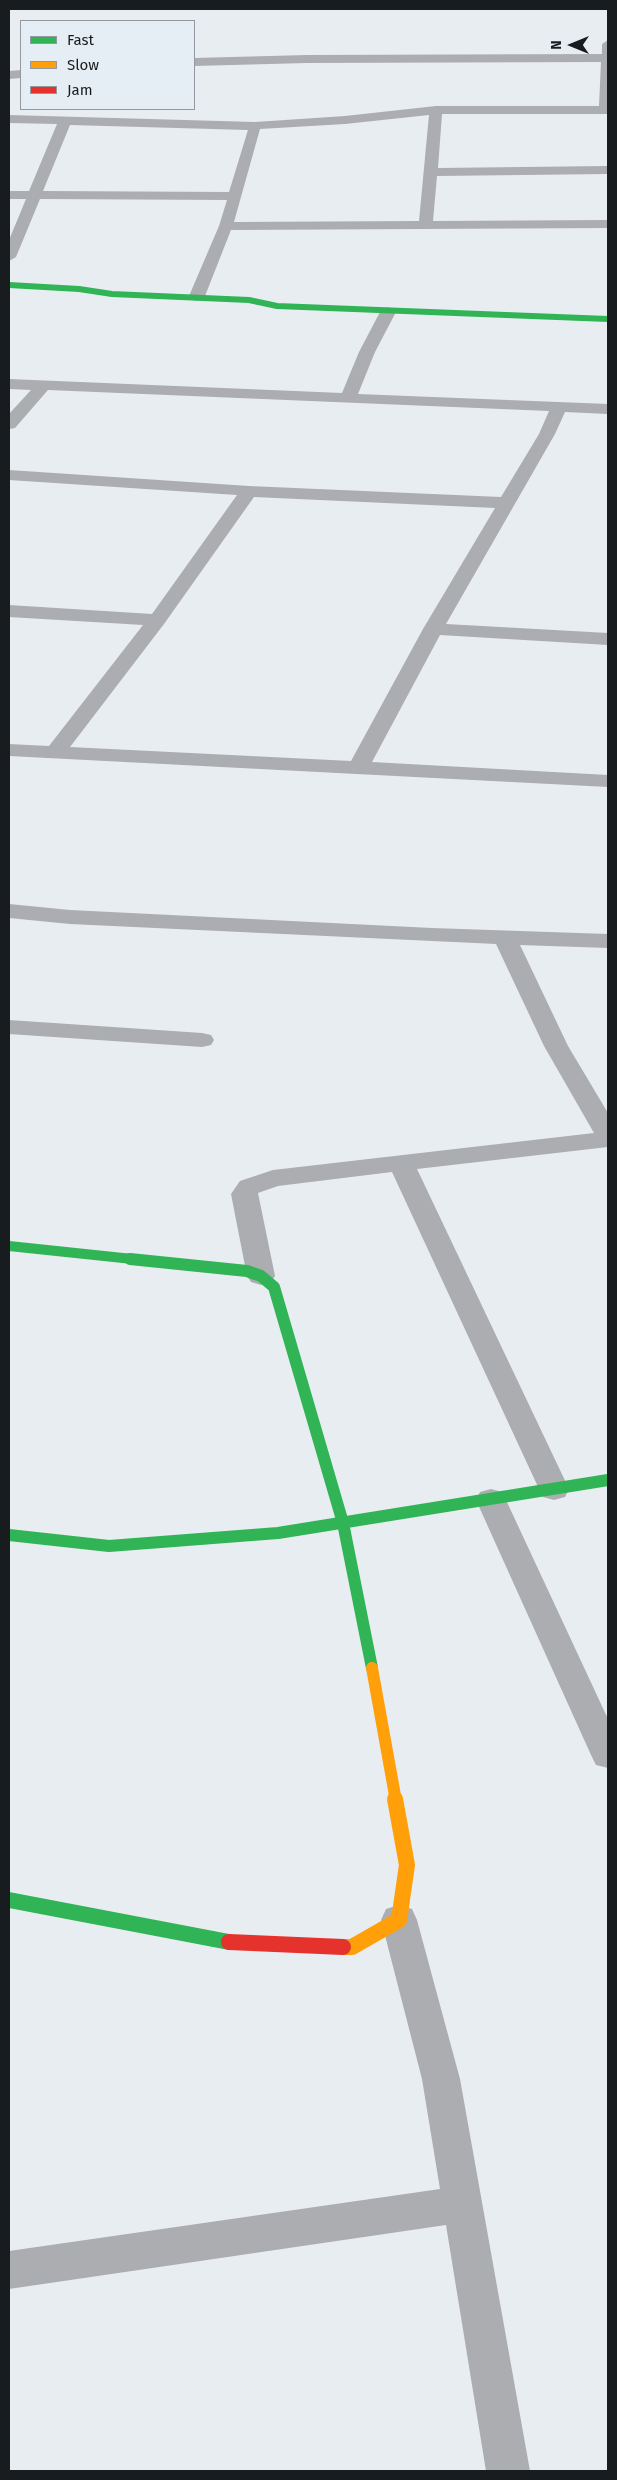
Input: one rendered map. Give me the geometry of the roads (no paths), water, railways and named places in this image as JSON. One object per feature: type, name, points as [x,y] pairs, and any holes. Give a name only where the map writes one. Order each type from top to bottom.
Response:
[{"type":"street","points":[[9,119],[66,119],[196,126],[255,126],[345,120],[436,110],[606,110],[608,44]]},
{"type":"street","points":[[195,62],[307,59],[608,58]]},
{"type":"street","points":[[426,225],[436,110]]},
{"type":"street","points":[[9,257],[66,119]]},
{"type":"street","points":[[197,296],[226,226],[255,126]]},
{"type":"street","points":[[432,172],[608,170]]},
{"type":"street","points":[[9,195],[234,196]]},
{"type":"street","points":[[226,226],[608,224]]},
{"type":"street","points":[[9,285],[79,289],[112,294],[197,296],[249,300],[277,306],[388,312],[608,318]]},
{"type":"street","points":[[348,398],[367,352],[388,312]]},
{"type":"street","points":[[9,384],[608,409]]},
{"type":"street","points":[[9,424],[44,385]]},
{"type":"street","points":[[358,768],[433,630],[547,434],[559,407]]},
{"type":"street","points":[[9,475],[249,491],[506,503]]},
{"type":"street","points":[[55,752],[157,620],[249,491]]},
{"type":"street","points":[[9,611],[157,620]]},
{"type":"street","points":[[433,630],[608,639]]},
{"type":"street","points":[[9,750],[608,781]]},
{"type":"street","points":[[9,911],[70,917],[504,938],[608,941]]},
{"type":"street","points":[[504,938],[556,1046],[608,1134]]},
{"type":"street","points":[[9,1027],[202,1040]]},
{"type":"street","points":[[261,1276],[244,1194],[249,1187],[273,1178],[608,1139]]},
{"type":"street","points":[[401,1163],[554,1489]]},
{"type":"street","points":[[9,1246],[247,1271],[261,1276],[274,1287],[343,1523],[361,1605],[407,1865],[399,1920],[442,2078],[461,2204],[508,2471]]},
{"type":"street","points":[[9,1535],[109,1546],[278,1533],[608,1480]]},
{"type":"street","points":[[491,1500],[608,1755]]},
{"type":"street","points":[[9,1900],[226,1942],[352,1948],[399,1920]]},
{"type":"street","points":[[9,2270],[461,2204]]}]
